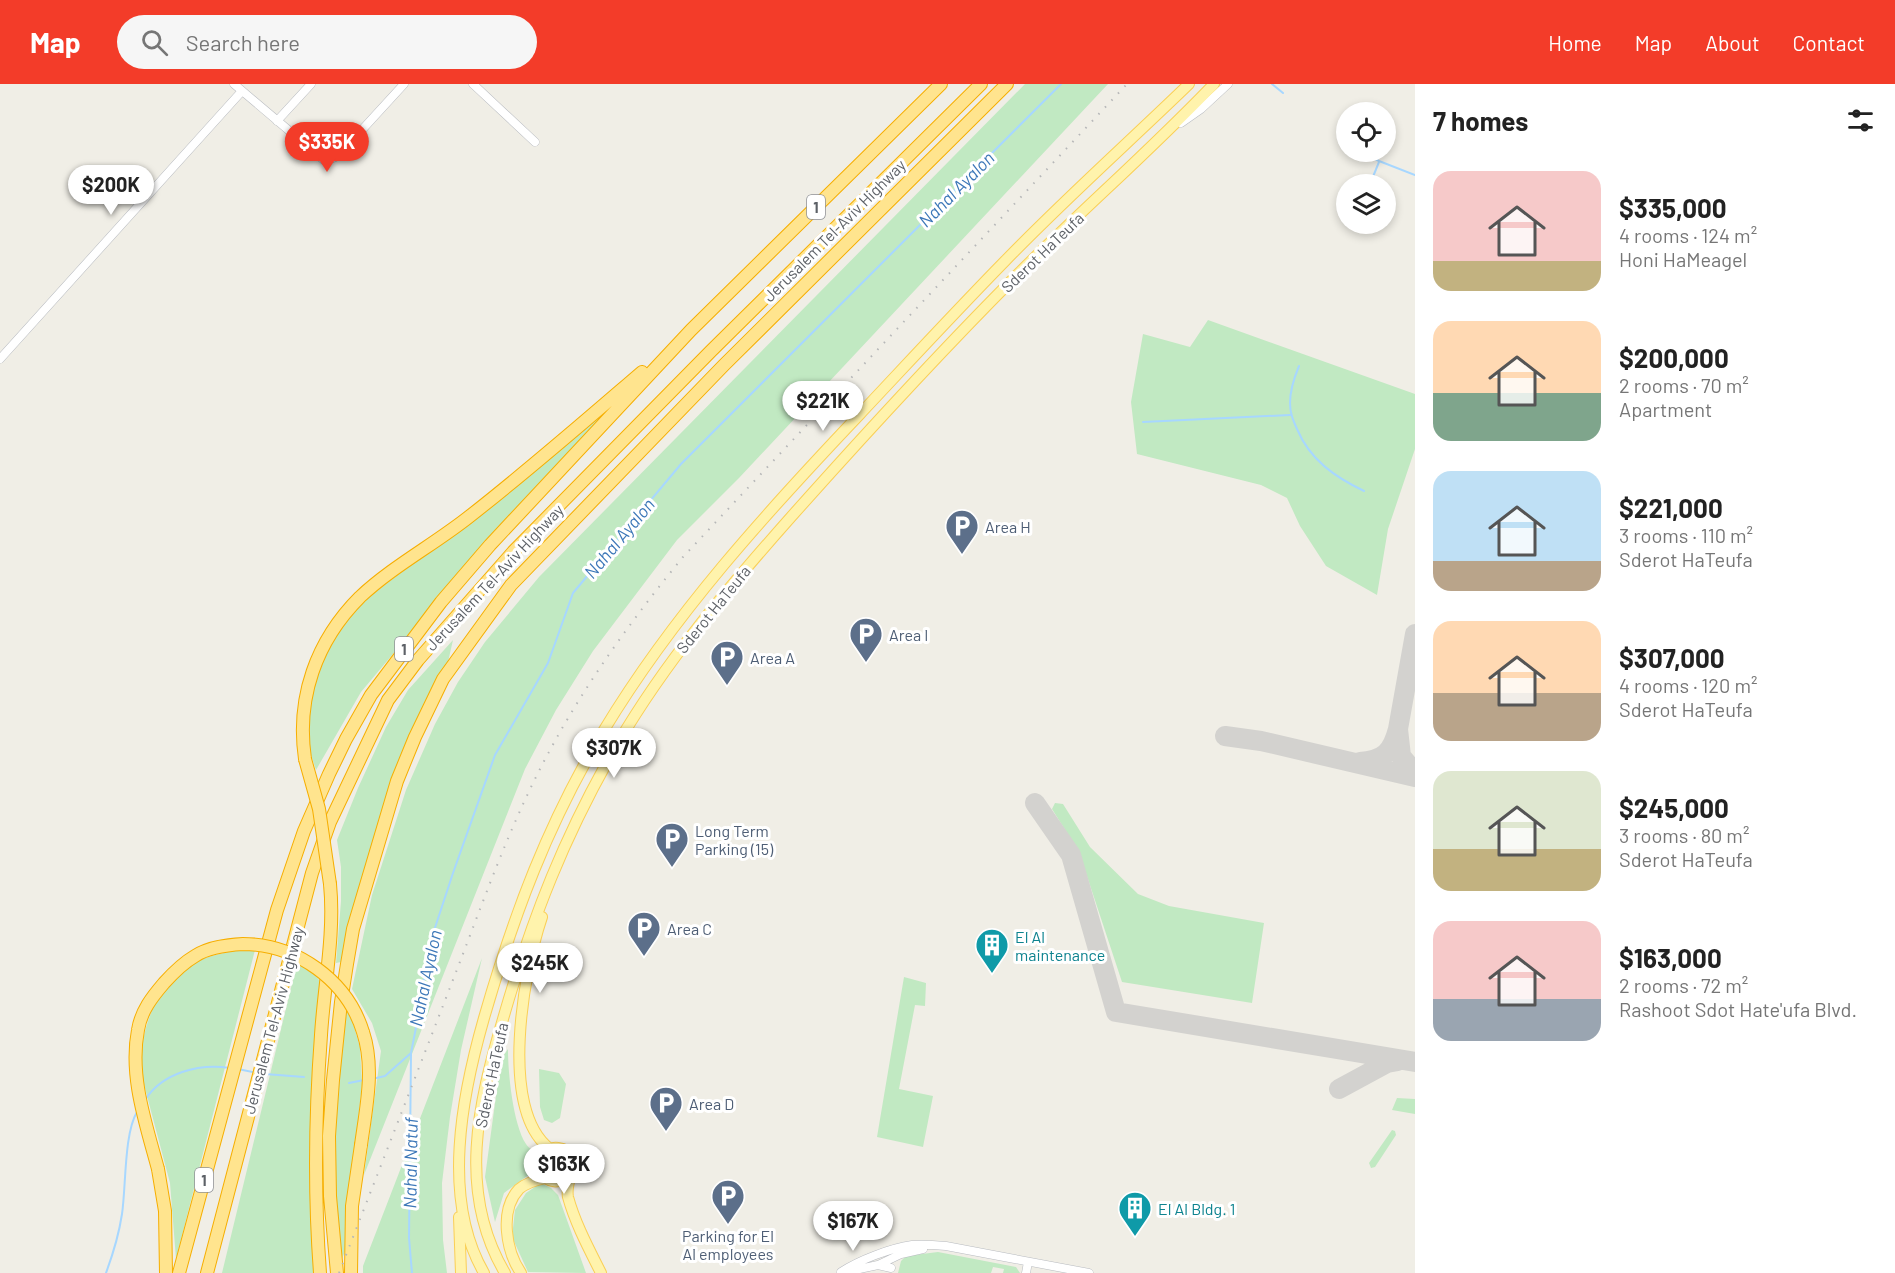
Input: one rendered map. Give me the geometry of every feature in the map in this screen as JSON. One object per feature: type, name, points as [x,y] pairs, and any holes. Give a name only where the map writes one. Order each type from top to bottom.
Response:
[{"type":"highway","name":"Jerusalem Tel-Aviv Highway","points":[[179,1273],[277,910],[293,861],[328,774],[371,695],[441,602],[490,545],[690,330],[942,84]]},
{"type":"highway","name":"Jerusalem Tel-Aviv Highway","points":[[207,1273],[312,873],[330,822],[388,700],[418,660],[513,552],[711,351],[981,84]]},
{"type":"highway","points":[[337,1273],[330,1196],[329,1136],[340,1002],[359,908],[397,781],[443,679],[519,577],[724,365],[1007,84]]},
{"type":"highway","points":[[320,1273],[315,1189],[315,1120],[331,921],[330,884],[318,809],[303,742],[306,688],[311,675],[332,632],[360,597],[469,517],[542,459],[690,330]]},
{"type":"highway","points":[[166,1273],[165,1211],[158,1168],[135,1073],[137,1031],[143,1010],[176,970],[195,955],[230,945],[265,945],[303,960],[332,980],[349,1000],[359,1020],[367,1046],[368,1085],[352,1206],[351,1273]]},
{"type":"main road","name":"Sderot HaTeufa","points":[[484,1273],[465,1224],[459,1153],[463,1109],[470,1071],[516,913],[558,815],[603,732],[665,639],[714,577],[806,472],[1007,259],[1187,84]]},
{"type":"main road","name":"Sderot HaTeufa","points":[[505,1273],[487,1235],[478,1198],[476,1154],[487,1075],[534,919],[564,845],[592,789],[643,702],[728,588],[850,452],[1020,272],[1214,84]]},
{"type":"main road","points":[[550,1149],[537,1136],[529,1118],[522,1087],[519,1048],[523,1006],[538,928],[564,845]]},
{"type":"main road","points":[[593,1273],[560,1193],[539,1169],[542,1154],[550,1149],[560,1148],[571,1157],[573,1167],[569,1176],[568,1196],[601,1273]]},
{"type":"main road","points":[[459,1153],[457,1180],[461,1273]]},
{"type":"main road","points":[[521,1273],[512,1254],[508,1237],[509,1208],[520,1189],[535,1180],[560,1182],[569,1176]]},
{"type":"street","points":[[234,84],[320,159],[329,161],[338,156],[404,84]]},
{"type":"street","points":[[277,121],[311,84]]},
{"type":"street","points":[[473,84],[535,141]]},
{"type":"street","points":[[1155,142],[1201,109],[1228,84]]},
{"type":"street","points":[[0,358],[242,91]]},
{"type":"street","points":[[840,1273],[849,1267],[887,1258],[912,1245],[946,1246],[1089,1273]]},
{"type":"street","points":[[840,1273],[930,1245]]},
{"type":"street","points":[[892,1270],[894,1260],[901,1254]]},
{"type":"street","points":[[887,1258],[892,1270]]},
{"type":"street","points":[[887,1258],[892,1270]]},
{"type":"street","points":[[1026,1273],[1028,1262]]},
{"type":"green space","points":[[1025,84],[1108,84],[739,478],[677,540],[593,651],[556,710],[525,769],[364,1175],[381,1051],[372,1023],[352,989],[372,895],[406,790],[435,724],[458,682],[485,642],[539,577]]},
{"type":"green space","points":[[1208,320],[1415,394],[1415,449],[1388,529],[1377,595],[1326,566],[1300,526],[1287,498],[1261,485],[1137,454],[1131,402],[1143,334],[1190,347]]},
{"type":"green space","points":[[637,383],[456,579],[361,692],[316,770],[307,743],[305,724],[320,664],[340,629],[364,601],[566,445]]},
{"type":"green space","points":[[453,640],[448,662],[392,779],[347,928],[341,962],[336,963],[341,901],[341,867],[337,840],[386,727],[408,690]]},
{"type":"green space","points":[[1055,803],[1063,804],[1090,847],[1138,894],[1169,906],[1264,923],[1252,1003],[1122,982],[1079,852],[1052,809]]},
{"type":"green space","points":[[242,949],[255,950],[176,1259],[170,1183],[142,1077],[144,1036],[147,1023],[158,1000],[183,969],[208,957]]},
{"type":"green space","points":[[482,958],[461,1050],[442,1183],[443,1240],[447,1273],[363,1273],[363,1266]]},
{"type":"green space","points":[[297,963],[313,973],[321,982],[314,1055],[311,1128],[315,1273],[222,1273]]},
{"type":"green space","points":[[904,977],[926,983],[925,1006],[915,1005],[899,1089],[933,1096],[923,1147],[877,1137]]},
{"type":"green space","points":[[343,1003],[353,1023],[360,1047],[362,1084],[349,1207],[348,1244],[339,1266],[332,1138]]},
{"type":"green space","points":[[508,1049],[510,1084],[518,1124],[526,1144],[536,1154],[533,1163],[534,1171],[504,1193],[495,1222],[485,1177],[501,1059]]},
{"type":"green space","points":[[539,1069],[559,1073],[566,1084],[560,1118],[552,1123],[544,1120],[540,1107]]},
{"type":"green space","points":[[1397,1098],[1415,1099],[1415,1114],[1392,1110]]},
{"type":"green space","points":[[1392,1130],[1396,1135],[1375,1167],[1371,1168],[1369,1163]]},
{"type":"green space","points":[[558,1155],[565,1158],[568,1165],[565,1172],[558,1175],[551,1172],[548,1165],[551,1158]]},
{"type":"green space","points":[[541,1183],[558,1195],[586,1273],[528,1272],[512,1237],[515,1210],[526,1193]]},
{"type":"green space","points":[[938,1252],[1016,1267],[1020,1273],[1003,1273],[1004,1269],[993,1267],[991,1273],[898,1273],[901,1261],[906,1256]]},
{"type":"waterway","name":"Nahal Ayalon","points":[[372,1079],[385,1076],[411,1053],[422,997],[427,952],[453,873],[495,755],[548,663],[573,593],[681,464],[1061,84]]},
{"type":"waterway","points":[[1272,84],[1283,93]]},
{"type":"waterway","points":[[1374,174],[1379,162]]},
{"type":"waterway","points":[[1382,162],[1415,175]]},
{"type":"waterway","points":[[1299,366],[1290,398],[1290,407],[1302,440],[1324,466],[1343,480],[1364,491]]},
{"type":"waterway","points":[[1143,422],[1290,415]]},
{"type":"waterway","name":"Nahal Natuf","points":[[411,1054],[409,1238],[412,1273]]},
{"type":"waterway","name":"Nahal Ayalon","points":[[145,1100],[161,1083],[182,1072],[206,1067],[230,1068]]},
{"type":"waterway","name":"Nahal Ayalon","points":[[238,1069],[257,1073]]},
{"type":"waterway","name":"Nahal Ayalon","points":[[265,1074],[304,1077]]},
{"type":"waterway","name":"Nahal Ayalon","points":[[349,1083],[364,1080]]},
{"type":"waterway","name":"Nahal Ayalon","points":[[106,1273],[121,1221],[130,1133],[137,1112]]},
{"type":"taxiway","points":[[1398,729],[1415,634]]},
{"type":"taxiway","points":[[1360,762],[1381,757],[1386,753],[1393,744],[1398,729],[1401,756],[1415,773]]},
{"type":"taxiway","points":[[1225,736],[1261,741],[1415,777]]},
{"type":"taxiway","points":[[1035,803],[1071,855],[1116,1012],[1415,1062]]},
{"type":"taxiway","points":[[1339,1089],[1387,1063],[1398,1061]]},
{"type":"railway","points":[[339,1273],[516,820],[554,742],[587,687],[643,608],[683,557],[1127,84]]},
{"type":"place","name":"Area H","points":[[962,555]]},
{"type":"place","name":"Area I","points":[[866,663]]},
{"type":"place","name":"Area A","points":[[727,686]]},
{"type":"place","name":"Long Term Parking (15)","points":[[672,868]]},
{"type":"place","name":"Area C","points":[[644,957]]},
{"type":"place","name":"El Al maintenance","points":[[992,974]]},
{"type":"place","name":"Area D","points":[[666,1132]]},
{"type":"place","name":"Parking for El Al employees","points":[[728,1225]]},
{"type":"place","name":"El Al Bldg. 1","points":[[1135,1237]]}]
